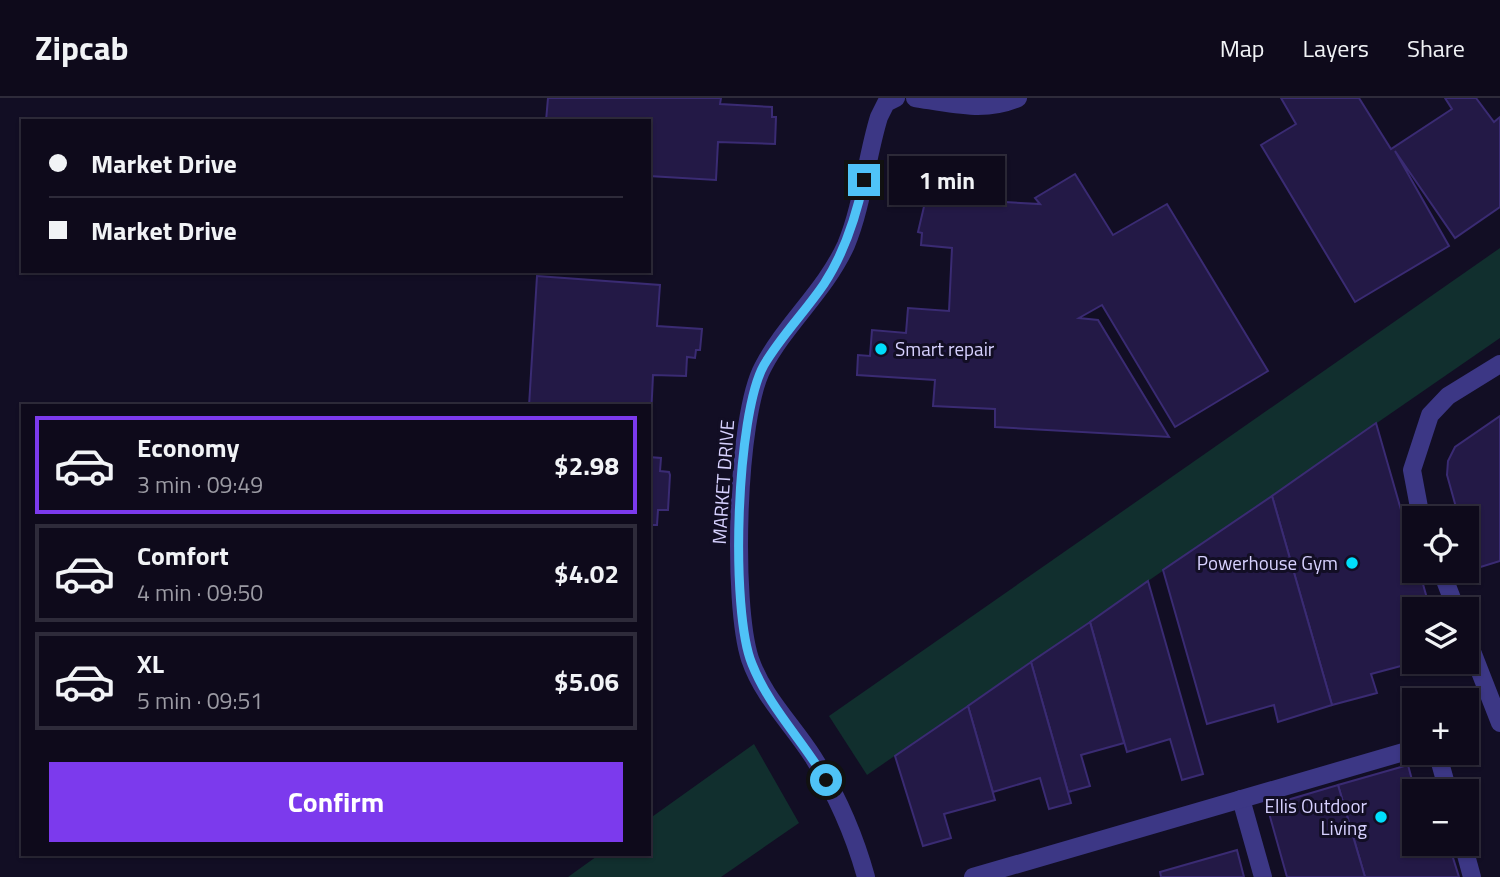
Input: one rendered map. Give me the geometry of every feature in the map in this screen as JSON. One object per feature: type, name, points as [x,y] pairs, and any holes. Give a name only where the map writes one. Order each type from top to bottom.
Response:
[{"type":"street","name":"MARKET DRIVE","points":[[866,877],[841,806],[813,757],[760,682],[750,660],[743,632],[738,574],[746,432],[755,385],[774,349],[823,286],[846,244],[860,199],[878,117],[892,98]]},
{"type":"street","points":[[915,98],[969,106],[1003,104],[1018,98]]},
{"type":"street","points":[[1418,506],[1412,470],[1430,415],[1448,396],[1500,363]]},
{"type":"street","points":[[1479,669],[1500,723]]},
{"type":"street","points":[[973,877],[1402,752]]},
{"type":"street","points":[[1241,799],[1264,877]]},
{"type":"street","points":[[1466,856],[1472,877]]},
{"type":"green space","points":[[1500,248],[1500,338],[867,775],[829,716]]},
{"type":"green space","points":[[754,744],[799,823],[721,877],[568,877],[597,856],[651,856],[651,818]]},
{"type":"building","points":[[548,98],[721,98],[720,104],[772,107],[772,117],[776,117],[775,144],[718,142],[716,180],[651,176],[651,119],[546,119]]},
{"type":"building","points":[[1281,98],[1359,98],[1391,149],[1452,109],[1445,98],[1476,98],[1494,122],[1500,117],[1500,207],[1455,238],[1395,151],[1449,246],[1355,302],[1261,145],[1296,124]]},
{"type":"building","points":[[1075,174],[1113,235],[1167,204],[1268,371],[1175,427],[1102,305],[1079,318],[1098,320],[1169,437],[995,427],[995,409],[933,406],[935,380],[857,375],[858,355],[870,356],[872,330],[906,333],[908,308],[949,311],[952,248],[921,245],[922,233],[918,232],[930,181],[953,182],[952,199],[1040,204],[1035,198]]},
{"type":"building","points":[[537,276],[660,285],[657,326],[702,329],[700,350],[696,350],[695,358],[687,357],[686,376],[653,375],[651,417],[651,404],[529,404]]},
{"type":"building","points":[[1500,416],[1500,561],[1479,567],[1479,506],[1456,506],[1447,475],[1448,461],[1455,447]]},
{"type":"building","name":"Powerhouse Gym","points":[[1376,423],[1402,513],[1402,583],[1423,583],[1427,597],[1402,597],[1402,666],[1371,674],[1377,693],[1332,705],[1272,496]]},
{"type":"building","points":[[651,457],[661,458],[660,471],[669,472],[670,475],[668,510],[658,510],[657,525],[651,525]]},
{"type":"building","points":[[1272,496],[1332,705],[1278,722],[1274,705],[1207,724],[1163,570]]},
{"type":"building","points":[[1148,581],[1203,774],[1182,780],[1170,739],[1127,752],[1090,622]]},
{"type":"building","points":[[1090,622],[1124,743],[1081,755],[1090,786],[1068,792],[1031,662]]},
{"type":"building","points":[[1031,662],[1071,803],[1049,809],[1040,778],[993,792],[968,706]]},
{"type":"building","points":[[968,706],[995,800],[944,814],[951,838],[923,846],[895,756]]},
{"type":"building","name":"Ellis Outdoor Living","points":[[1408,765],[1412,779],[1402,779],[1402,856],[1452,856],[1459,877],[1365,877],[1338,785]]},
{"type":"building","points":[[1338,785],[1365,877],[1287,877],[1267,806]]},
{"type":"building","points":[[1237,850],[1244,877],[1161,877],[1160,872]]},
{"type":"place","name":"Smart repair","points":[[881,349]]},
{"type":"place","name":"Powerhouse Gym","points":[[1352,563]]},
{"type":"place","name":"Ellis Outdoor Living","points":[[1381,817]]},
{"type":"route","points":[[826,780],[760,682],[750,660],[743,632],[738,574],[746,432],[750,401],[762,368],[831,274],[852,229],[864,180]]}]
